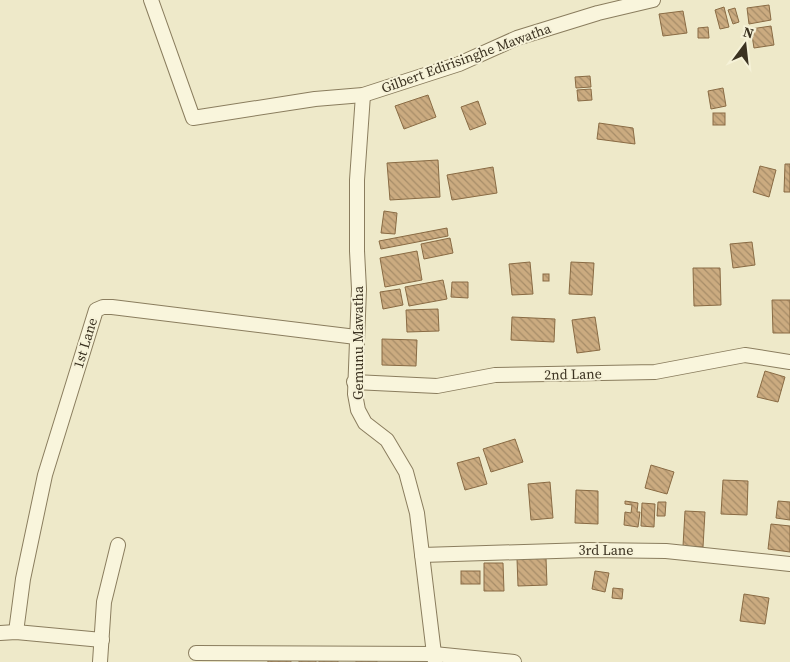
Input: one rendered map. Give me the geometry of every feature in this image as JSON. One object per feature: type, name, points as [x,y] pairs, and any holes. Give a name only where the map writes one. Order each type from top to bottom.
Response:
[{"type":"street","name":"Gilbert Edirisinghe Mawatha","points":[[151,0],[193,118],[315,99],[363,95],[459,64],[517,38],[598,13],[653,0]]},
{"type":"street","name":"Gemunu Mawatha","points":[[363,95],[358,180],[358,289],[354,382],[358,410],[365,423],[387,440],[406,472],[418,513],[435,658]]},
{"type":"street","name":"1st Lane","points":[[16,632],[23,578],[44,475],[96,310],[102,307],[112,307],[356,337]]},
{"type":"street","name":"2nd Lane","points":[[354,382],[437,386],[495,376],[655,372],[745,355],[790,362]]},
{"type":"street","points":[[100,662],[104,602],[118,545]]},
{"type":"street","name":"3rd Lane","points":[[422,555],[588,550],[666,551],[790,564]]},
{"type":"street","points":[[0,634],[16,632],[102,640]]},
{"type":"street","points":[[196,653],[435,658],[514,662]]},
{"type":"building","points":[[769,5],[771,20],[749,24],[747,8]]},
{"type":"building","points":[[724,7],[729,27],[720,29],[715,10]]},
{"type":"building","points":[[735,8],[739,22],[733,24],[728,10]]},
{"type":"building","points":[[683,11],[687,33],[663,36],[659,14]]},
{"type":"building","points":[[771,26],[774,45],[754,48],[751,29]]},
{"type":"building","points":[[708,27],[709,38],[698,38],[698,28]]},
{"type":"building","points":[[590,76],[591,87],[576,88],[575,77]]},
{"type":"building","points":[[723,88],[726,106],[711,109],[708,91]]},
{"type":"building","points":[[591,89],[592,100],[578,101],[577,90]]},
{"type":"building","points":[[428,95],[436,117],[404,129],[395,106]]},
{"type":"building","points":[[478,101],[486,124],[470,130],[461,107]]},
{"type":"building","points":[[713,113],[725,113],[725,125],[713,125]]},
{"type":"building","points":[[599,123],[633,128],[635,144],[597,139]]},
{"type":"building","points":[[438,160],[440,197],[390,200],[387,163]]},
{"type":"building","points":[[785,164],[790,164],[790,192],[784,192]]},
{"type":"building","points":[[760,166],[776,170],[769,197],[753,192]]},
{"type":"building","points":[[493,167],[497,193],[452,200],[447,175]]},
{"type":"building","points":[[384,211],[397,213],[395,234],[381,233]]},
{"type":"building","points":[[447,228],[448,236],[381,249],[379,241]]},
{"type":"building","points":[[450,238],[453,253],[424,259],[421,244]]},
{"type":"building","points":[[752,242],[755,265],[733,268],[730,244]]},
{"type":"building","points":[[417,251],[422,280],[385,287],[380,258]]},
{"type":"building","points":[[530,262],[533,294],[512,295],[509,264]]},
{"type":"building","points":[[571,262],[594,263],[592,295],[569,294]]},
{"type":"building","points":[[693,268],[720,268],[721,305],[694,306]]},
{"type":"building","points":[[543,274],[549,274],[549,281],[543,281]]},
{"type":"building","points":[[443,280],[447,299],[409,306],[405,287]]},
{"type":"building","points":[[452,282],[468,282],[468,298],[451,297]]},
{"type":"building","points":[[400,289],[403,305],[383,309],[380,292]]},
{"type":"building","points":[[772,300],[790,300],[790,333],[773,333]]},
{"type":"building","points":[[438,309],[439,331],[407,332],[406,310]]},
{"type":"building","points":[[512,317],[555,319],[554,342],[511,340]]},
{"type":"building","points":[[595,317],[600,350],[577,353],[572,320]]},
{"type":"building","points":[[382,339],[417,340],[416,366],[382,365]]},
{"type":"building","points":[[765,371],[785,377],[778,402],[757,397]]},
{"type":"building","points":[[515,439],[523,462],[491,472],[483,449]]},
{"type":"building","points":[[479,457],[487,484],[465,490],[457,463]]},
{"type":"building","points":[[651,465],[674,472],[667,494],[645,488]]},
{"type":"building","points":[[723,480],[748,481],[747,515],[721,514]]},
{"type":"building","points":[[550,482],[553,518],[531,520],[528,484]]},
{"type":"building","points":[[576,490],[598,491],[598,524],[575,523]]},
{"type":"building","points":[[625,501],[638,503],[637,512],[640,512],[638,527],[624,525],[625,512],[631,513],[632,505],[625,504]]},
{"type":"building","points":[[778,501],[790,502],[790,520],[776,518]]},
{"type":"building","points":[[658,502],[666,502],[665,516],[657,516]]},
{"type":"building","points":[[642,503],[655,504],[654,527],[641,526]]},
{"type":"building","points":[[685,511],[705,512],[703,547],[683,546]]},
{"type":"building","points":[[771,524],[790,526],[790,552],[768,549]]},
{"type":"building","points":[[546,558],[547,585],[518,586],[517,559]]},
{"type":"building","points":[[484,563],[503,563],[504,591],[484,591]]},
{"type":"building","points":[[461,571],[480,571],[480,584],[461,584]]},
{"type":"building","points":[[595,571],[609,573],[605,592],[592,589]]},
{"type":"building","points":[[613,588],[623,589],[622,599],[612,598]]},
{"type":"building","points":[[744,594],[769,598],[765,624],[740,621]]},
{"type":"building","points":[[290,655],[291,662],[268,662],[267,657]]},
{"type":"building","points":[[319,655],[338,655],[338,662],[319,662]]},
{"type":"building","points":[[299,656],[316,656],[316,662],[299,662]]},
{"type":"building","points":[[356,659],[377,659],[377,662],[356,662]]}]
